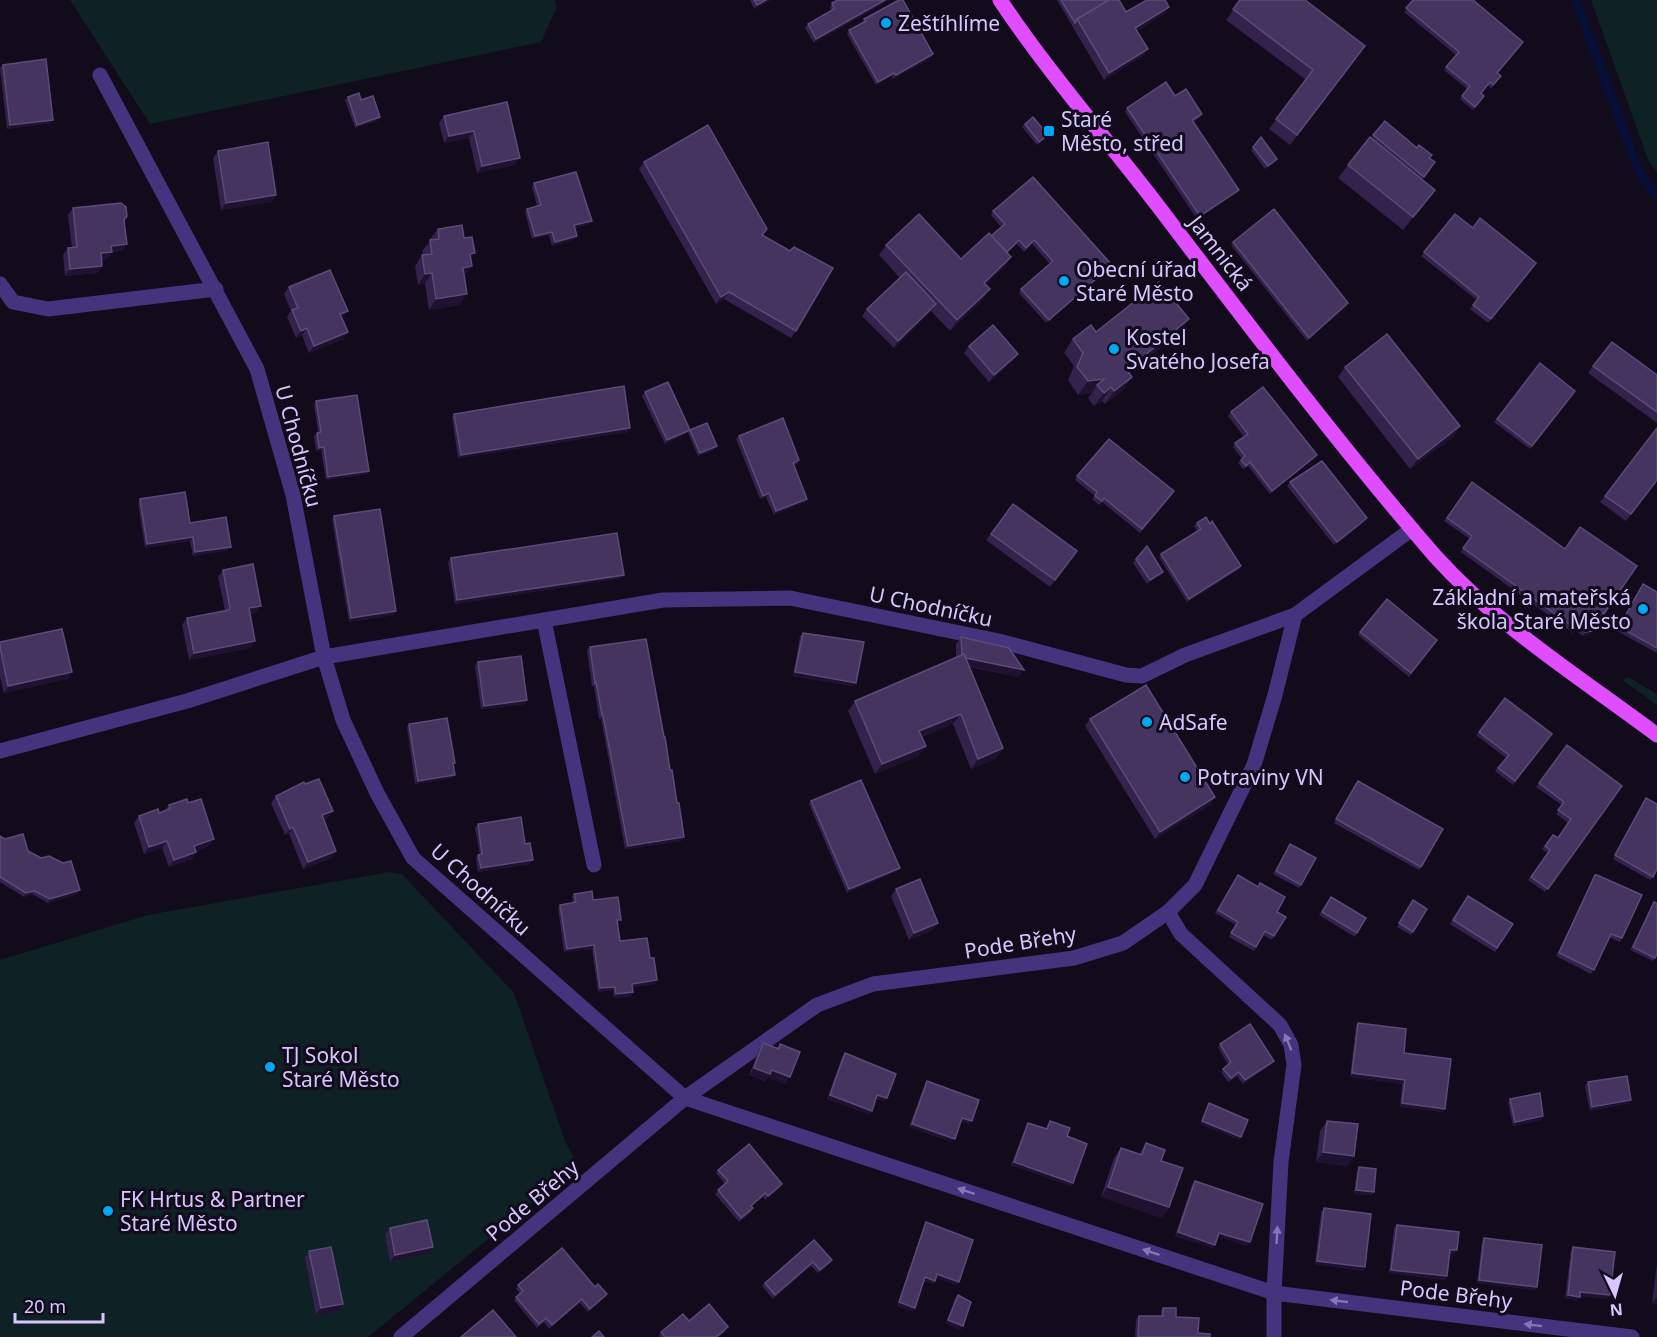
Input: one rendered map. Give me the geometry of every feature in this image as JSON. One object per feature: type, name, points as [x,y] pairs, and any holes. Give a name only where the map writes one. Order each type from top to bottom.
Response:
[{"type":"main road","name":"Jamnická","points":[[1000,0],[1091,124],[1131,170],[1295,385],[1412,529],[1456,579],[1503,622],[1657,735]]},
{"type":"street","name":"U Chodníčku","points":[[100,75],[257,369],[293,495],[324,657],[343,720],[377,793],[413,858],[685,1098]]},
{"type":"street","points":[[0,284],[13,302],[48,309],[216,289]]},
{"type":"street","points":[[1274,1337],[1281,1162],[1294,1065],[1292,1045],[1281,1025],[1181,934],[1168,912],[1195,885],[1254,765],[1275,695],[1295,615],[1412,529]]},
{"type":"street","name":"U Chodníčku","points":[[0,752],[187,701],[324,657],[663,600],[790,598],[999,641],[1126,675],[1142,676],[1185,655],[1295,615]]},
{"type":"street","points":[[544,620],[594,865]]},
{"type":"street","name":"Pode Břehy","points":[[404,1336],[685,1098],[817,1005],[873,984],[1074,958],[1123,943],[1168,912]]},
{"type":"street","name":"Pode Břehy","points":[[685,1098],[1274,1293],[1632,1337]]},
{"type":"green space","points":[[70,0],[554,0],[557,7],[541,42],[150,124]]},
{"type":"green space","points":[[1591,0],[1657,0],[1657,172],[1649,162]]},
{"type":"green space","points":[[1628,677],[1657,694],[1657,705],[1622,680]]},
{"type":"green space","name":"TJ Sokol Staré Město","points":[[389,872],[402,874],[514,993],[565,1141],[578,1166],[368,1337],[0,1337],[0,960],[148,915]]},
{"type":"building","points":[[754,0],[766,0],[757,5]]},
{"type":"building","points":[[838,0],[885,0],[816,39],[808,24],[834,9],[832,3]]},
{"type":"building","points":[[899,0],[903,0],[933,54],[896,75],[894,73],[878,82],[849,30]]},
{"type":"building","points":[[1061,0],[1109,0],[1077,19],[1075,23]]},
{"type":"building","points":[[1109,0],[1119,0],[1126,12],[1147,0],[1165,0],[1169,7],[1135,28],[1148,49],[1109,73],[1077,19]]},
{"type":"building","points":[[1240,0],[1305,0],[1365,46],[1297,135],[1276,119],[1313,70],[1233,9]]},
{"type":"building","points":[[1413,0],[1473,0],[1523,42],[1497,73],[1501,76],[1493,85],[1490,82],[1481,93],[1484,96],[1475,107],[1462,96],[1470,86],[1446,67],[1459,52],[1406,8]]},
{"type":"building","points":[[46,59],[53,120],[10,125],[3,65]]},
{"type":"building","points":[[1166,82],[1175,96],[1186,89],[1202,114],[1192,120],[1239,190],[1200,216],[1127,108]]},
{"type":"building","points":[[359,93],[361,100],[373,96],[380,117],[357,125],[348,97]]},
{"type":"building","points":[[507,102],[520,158],[482,166],[474,131],[449,136],[444,116]]},
{"type":"building","points":[[1033,117],[1048,135],[1039,142],[1025,124]]},
{"type":"building","points":[[1385,121],[1417,148],[1419,145],[1432,155],[1429,158],[1435,162],[1424,177],[1373,135]]},
{"type":"building","points":[[708,125],[767,229],[762,235],[790,251],[794,247],[833,268],[796,331],[729,292],[721,297],[644,162]]},
{"type":"building","points":[[1261,137],[1277,159],[1268,166],[1253,147]]},
{"type":"building","points":[[1370,137],[1435,190],[1413,217],[1348,165]]},
{"type":"building","points":[[268,142],[276,195],[226,203],[218,151]]},
{"type":"building","points":[[576,172],[592,221],[574,225],[577,236],[555,242],[552,232],[535,236],[527,209],[541,205],[534,183]]},
{"type":"building","points":[[1033,177],[1112,265],[1049,320],[1021,289],[1053,261],[1034,240],[1026,248],[1019,240],[1007,252],[991,236],[1005,224],[993,211]]},
{"type":"building","points":[[121,203],[126,207],[127,216],[124,220],[127,244],[111,246],[112,252],[101,253],[102,266],[70,269],[68,248],[77,247],[73,208]]},
{"type":"building","points":[[1274,209],[1348,303],[1309,338],[1233,242]]},
{"type":"building","points":[[919,214],[961,259],[989,233],[1011,257],[984,283],[990,289],[957,320],[886,245]]},
{"type":"building","points":[[1455,214],[1473,228],[1480,218],[1536,263],[1491,319],[1473,305],[1479,297],[1424,252]]},
{"type":"building","points":[[462,225],[464,238],[472,237],[475,253],[470,254],[472,266],[463,268],[467,294],[436,299],[432,273],[425,274],[422,255],[432,254],[430,240],[439,239],[438,229]]},
{"type":"building","points":[[330,270],[348,311],[340,314],[348,332],[314,346],[307,328],[301,331],[292,310],[298,308],[289,287]]},
{"type":"building","points":[[906,272],[936,304],[898,341],[867,309]]},
{"type":"building","name":"Kostel Svatého Josefa","points":[[1159,282],[1189,319],[1127,370],[1132,377],[1114,391],[1111,387],[1104,393],[1097,385],[1104,379],[1088,381],[1077,367],[1083,353],[1073,339],[1091,325],[1096,332]]},
{"type":"building","points":[[993,325],[1018,354],[994,375],[969,346]]},
{"type":"building","points":[[1387,334],[1460,426],[1418,459],[1345,367]]},
{"type":"building","points":[[1612,342],[1657,375],[1657,412],[1593,366]]},
{"type":"building","points":[[1540,363],[1575,391],[1532,446],[1497,419]]},
{"type":"building","points":[[668,382],[690,430],[667,440],[645,392]]},
{"type":"building","points":[[624,386],[630,428],[461,455],[454,414]]},
{"type":"building","points":[[1263,387],[1317,455],[1272,491],[1250,462],[1246,466],[1241,460],[1245,456],[1235,443],[1248,434],[1231,412]]},
{"type":"building","points":[[357,395],[369,471],[328,477],[324,447],[319,448],[317,433],[321,432],[316,401]]},
{"type":"building","points":[[783,418],[799,460],[793,463],[807,499],[776,511],[769,493],[763,496],[739,436]]},
{"type":"building","points":[[707,423],[717,446],[700,453],[690,430]]},
{"type":"building","points":[[1657,428],[1657,480],[1631,514],[1605,496]]},
{"type":"building","points":[[1109,439],[1174,491],[1142,529],[1104,498],[1102,501],[1095,496],[1097,492],[1077,476]]},
{"type":"building","points":[[1322,461],[1367,518],[1337,542],[1290,482]]},
{"type":"building","points":[[1472,482],[1565,549],[1580,527],[1637,566],[1592,631],[1585,632],[1577,627],[1576,629],[1463,548],[1472,536],[1447,518]]},
{"type":"building","points":[[185,492],[190,523],[226,517],[231,547],[195,552],[193,537],[147,544],[140,499]]},
{"type":"building","points":[[1013,504],[1077,551],[1055,580],[991,534]]},
{"type":"building","points":[[380,509],[396,611],[351,618],[334,516]]},
{"type":"building","points":[[1206,517],[1210,524],[1212,521],[1241,566],[1189,599],[1161,554],[1201,529],[1197,523]]},
{"type":"building","points":[[617,533],[624,575],[457,600],[451,558]]},
{"type":"building","points":[[1147,546],[1163,572],[1150,580],[1136,559]]},
{"type":"building","points":[[253,564],[261,606],[249,608],[255,641],[194,653],[187,618],[229,610],[223,570]]},
{"type":"building","name":"Základní a mateřská škola Staré Město","points":[[1643,584],[1657,592],[1657,648],[1619,627]]},
{"type":"building","points":[[1387,599],[1437,640],[1411,673],[1360,632]]},
{"type":"building","points":[[62,629],[72,672],[8,686],[0,642]]},
{"type":"building","points":[[803,633],[864,642],[856,683],[795,672]]},
{"type":"building","points":[[961,637],[1009,648],[1024,670],[966,658],[964,654],[962,655]]},
{"type":"building","points":[[646,639],[684,837],[628,846],[595,683],[590,647]]},
{"type":"building","points":[[964,654],[1003,748],[978,759],[961,714],[919,731],[926,746],[882,764],[855,701]]},
{"type":"building","points":[[521,656],[527,700],[484,706],[478,662]]},
{"type":"building","points":[[1146,685],[1215,797],[1160,832],[1090,719]]},
{"type":"building","points":[[1505,698],[1552,734],[1515,781],[1498,768],[1509,755],[1479,732]]},
{"type":"building","points":[[447,718],[455,775],[418,781],[409,724]]},
{"type":"building","points":[[1567,745],[1622,786],[1548,889],[1531,877],[1550,850],[1545,846],[1553,835],[1558,838],[1571,819],[1558,810],[1564,802],[1539,783]]},
{"type":"building","points":[[319,779],[333,811],[322,815],[336,851],[308,862],[276,796],[304,782],[305,784]]},
{"type":"building","points":[[861,780],[900,868],[849,889],[811,801]]},
{"type":"building","points":[[1358,781],[1443,829],[1421,867],[1336,819]]},
{"type":"building","points":[[1646,798],[1657,804],[1657,869],[1653,877],[1615,855]]},
{"type":"building","points":[[187,799],[188,803],[201,799],[214,839],[194,846],[196,852],[174,860],[167,841],[149,847],[139,816],[158,809],[159,813],[170,809],[169,805]]},
{"type":"building","points":[[521,817],[525,844],[530,843],[533,860],[481,868],[478,855],[482,854],[478,824]]},
{"type":"building","points":[[23,834],[28,851],[41,858],[49,856],[63,863],[71,861],[80,890],[50,899],[35,891],[26,893],[0,877],[0,836],[5,839]]},
{"type":"building","points":[[1290,844],[1316,858],[1301,885],[1276,871]]},
{"type":"building","points":[[1238,875],[1258,887],[1260,883],[1285,897],[1277,912],[1286,917],[1274,936],[1265,931],[1256,947],[1231,933],[1238,922],[1218,910]]},
{"type":"building","points":[[1595,875],[1642,895],[1622,938],[1611,934],[1594,970],[1559,953]]},
{"type":"building","points":[[920,879],[938,923],[914,933],[896,889]]},
{"type":"building","points":[[592,891],[593,900],[618,897],[621,920],[617,920],[620,941],[647,938],[650,958],[654,958],[657,980],[632,984],[633,992],[616,994],[615,987],[600,988],[594,945],[567,949],[560,905],[576,902],[574,894]]},
{"type":"building","points":[[1468,896],[1513,924],[1497,948],[1453,920]]},
{"type":"building","points":[[1331,897],[1366,918],[1357,933],[1322,912]]},
{"type":"building","points":[[1413,900],[1427,909],[1413,932],[1399,923]]},
{"type":"building","points":[[1654,902],[1657,903],[1657,954],[1655,958],[1633,947]]},
{"type":"building","points":[[1358,1023],[1406,1029],[1404,1053],[1451,1059],[1445,1109],[1402,1103],[1405,1080],[1352,1073]]},
{"type":"building","points":[[1250,1024],[1274,1061],[1245,1080],[1239,1072],[1231,1078],[1223,1069],[1231,1062],[1220,1044]]},
{"type":"building","points":[[763,1043],[779,1049],[780,1044],[800,1052],[790,1077],[772,1070],[770,1074],[754,1068]]},
{"type":"building","points":[[845,1053],[896,1074],[887,1098],[877,1095],[872,1111],[830,1095]]},
{"type":"building","points":[[1627,1076],[1631,1100],[1592,1107],[1588,1082]]},
{"type":"building","points":[[927,1081],[979,1100],[972,1121],[962,1118],[955,1139],[912,1124]]},
{"type":"building","points":[[1540,1093],[1543,1116],[1515,1122],[1510,1099]]},
{"type":"building","points":[[1209,1103],[1248,1120],[1241,1137],[1202,1121]]},
{"type":"building","points":[[1050,1121],[1070,1128],[1067,1136],[1087,1144],[1073,1183],[1014,1162],[1028,1123],[1047,1129]]},
{"type":"building","points":[[1327,1121],[1358,1124],[1354,1156],[1323,1152]]},
{"type":"building","points":[[1146,1143],[1165,1150],[1161,1161],[1183,1168],[1169,1207],[1108,1187],[1121,1148],[1142,1155]]},
{"type":"building","points":[[749,1144],[782,1184],[768,1196],[765,1193],[741,1218],[718,1190],[728,1181],[718,1170]]},
{"type":"building","points":[[1359,1167],[1376,1169],[1374,1192],[1356,1190]]},
{"type":"building","points":[[1195,1181],[1263,1204],[1250,1242],[1219,1233],[1215,1245],[1178,1232]]},
{"type":"building","points":[[1324,1208],[1371,1214],[1365,1267],[1317,1261]]},
{"type":"building","points":[[427,1220],[433,1247],[395,1255],[390,1228]]},
{"type":"building","points":[[926,1222],[973,1240],[959,1282],[937,1274],[935,1281],[925,1277],[915,1308],[899,1302]]},
{"type":"building","points":[[1397,1225],[1459,1232],[1457,1250],[1450,1250],[1447,1276],[1391,1270]]},
{"type":"building","points":[[1484,1238],[1542,1245],[1537,1287],[1479,1280]]},
{"type":"building","points":[[814,1240],[832,1260],[820,1270],[813,1262],[775,1295],[765,1283]]},
{"type":"building","points":[[331,1247],[343,1304],[321,1308],[309,1251]]},
{"type":"building","points":[[1573,1247],[1615,1252],[1610,1295],[1580,1292],[1580,1297],[1568,1295]]},
{"type":"building","points":[[562,1248],[595,1287],[598,1284],[607,1294],[590,1309],[582,1299],[552,1325],[546,1318],[539,1324],[516,1297],[523,1291],[518,1285]]},
{"type":"building","points":[[958,1295],[971,1302],[963,1326],[948,1320]]},
{"type":"building","points":[[709,1304],[728,1327],[716,1337],[665,1337],[661,1332],[683,1314],[689,1321]]},
{"type":"building","points":[[1163,1308],[1176,1308],[1176,1317],[1199,1318],[1198,1333],[1210,1334],[1210,1337],[1138,1337],[1139,1316],[1163,1316]]},
{"type":"building","points":[[493,1310],[516,1337],[461,1337]]},
{"type":"building","points":[[599,1331],[604,1337],[592,1337]]},
{"type":"waterway","points":[[1576,0],[1638,170],[1657,197]]},
{"type":"place","name":"Zeštíhlíme","points":[[886,23]]},
{"type":"place","name":"Staré Město, střed","points":[[1049,131]]},
{"type":"place","name":"Obecní úřad Staré Město","points":[[1064,281]]},
{"type":"place","name":"Kostel Svatého Josefa","points":[[1114,349]]},
{"type":"place","name":"Základní a mateřská škola Staré Město","points":[[1643,609]]},
{"type":"place","name":"AdSafe","points":[[1147,722]]},
{"type":"place","name":"Potraviny VN","points":[[1185,777]]},
{"type":"place","name":"TJ Sokol Staré Město","points":[[270,1067]]},
{"type":"place","name":"FK Hrtus & Partner Staré Město","points":[[108,1211]]}]
